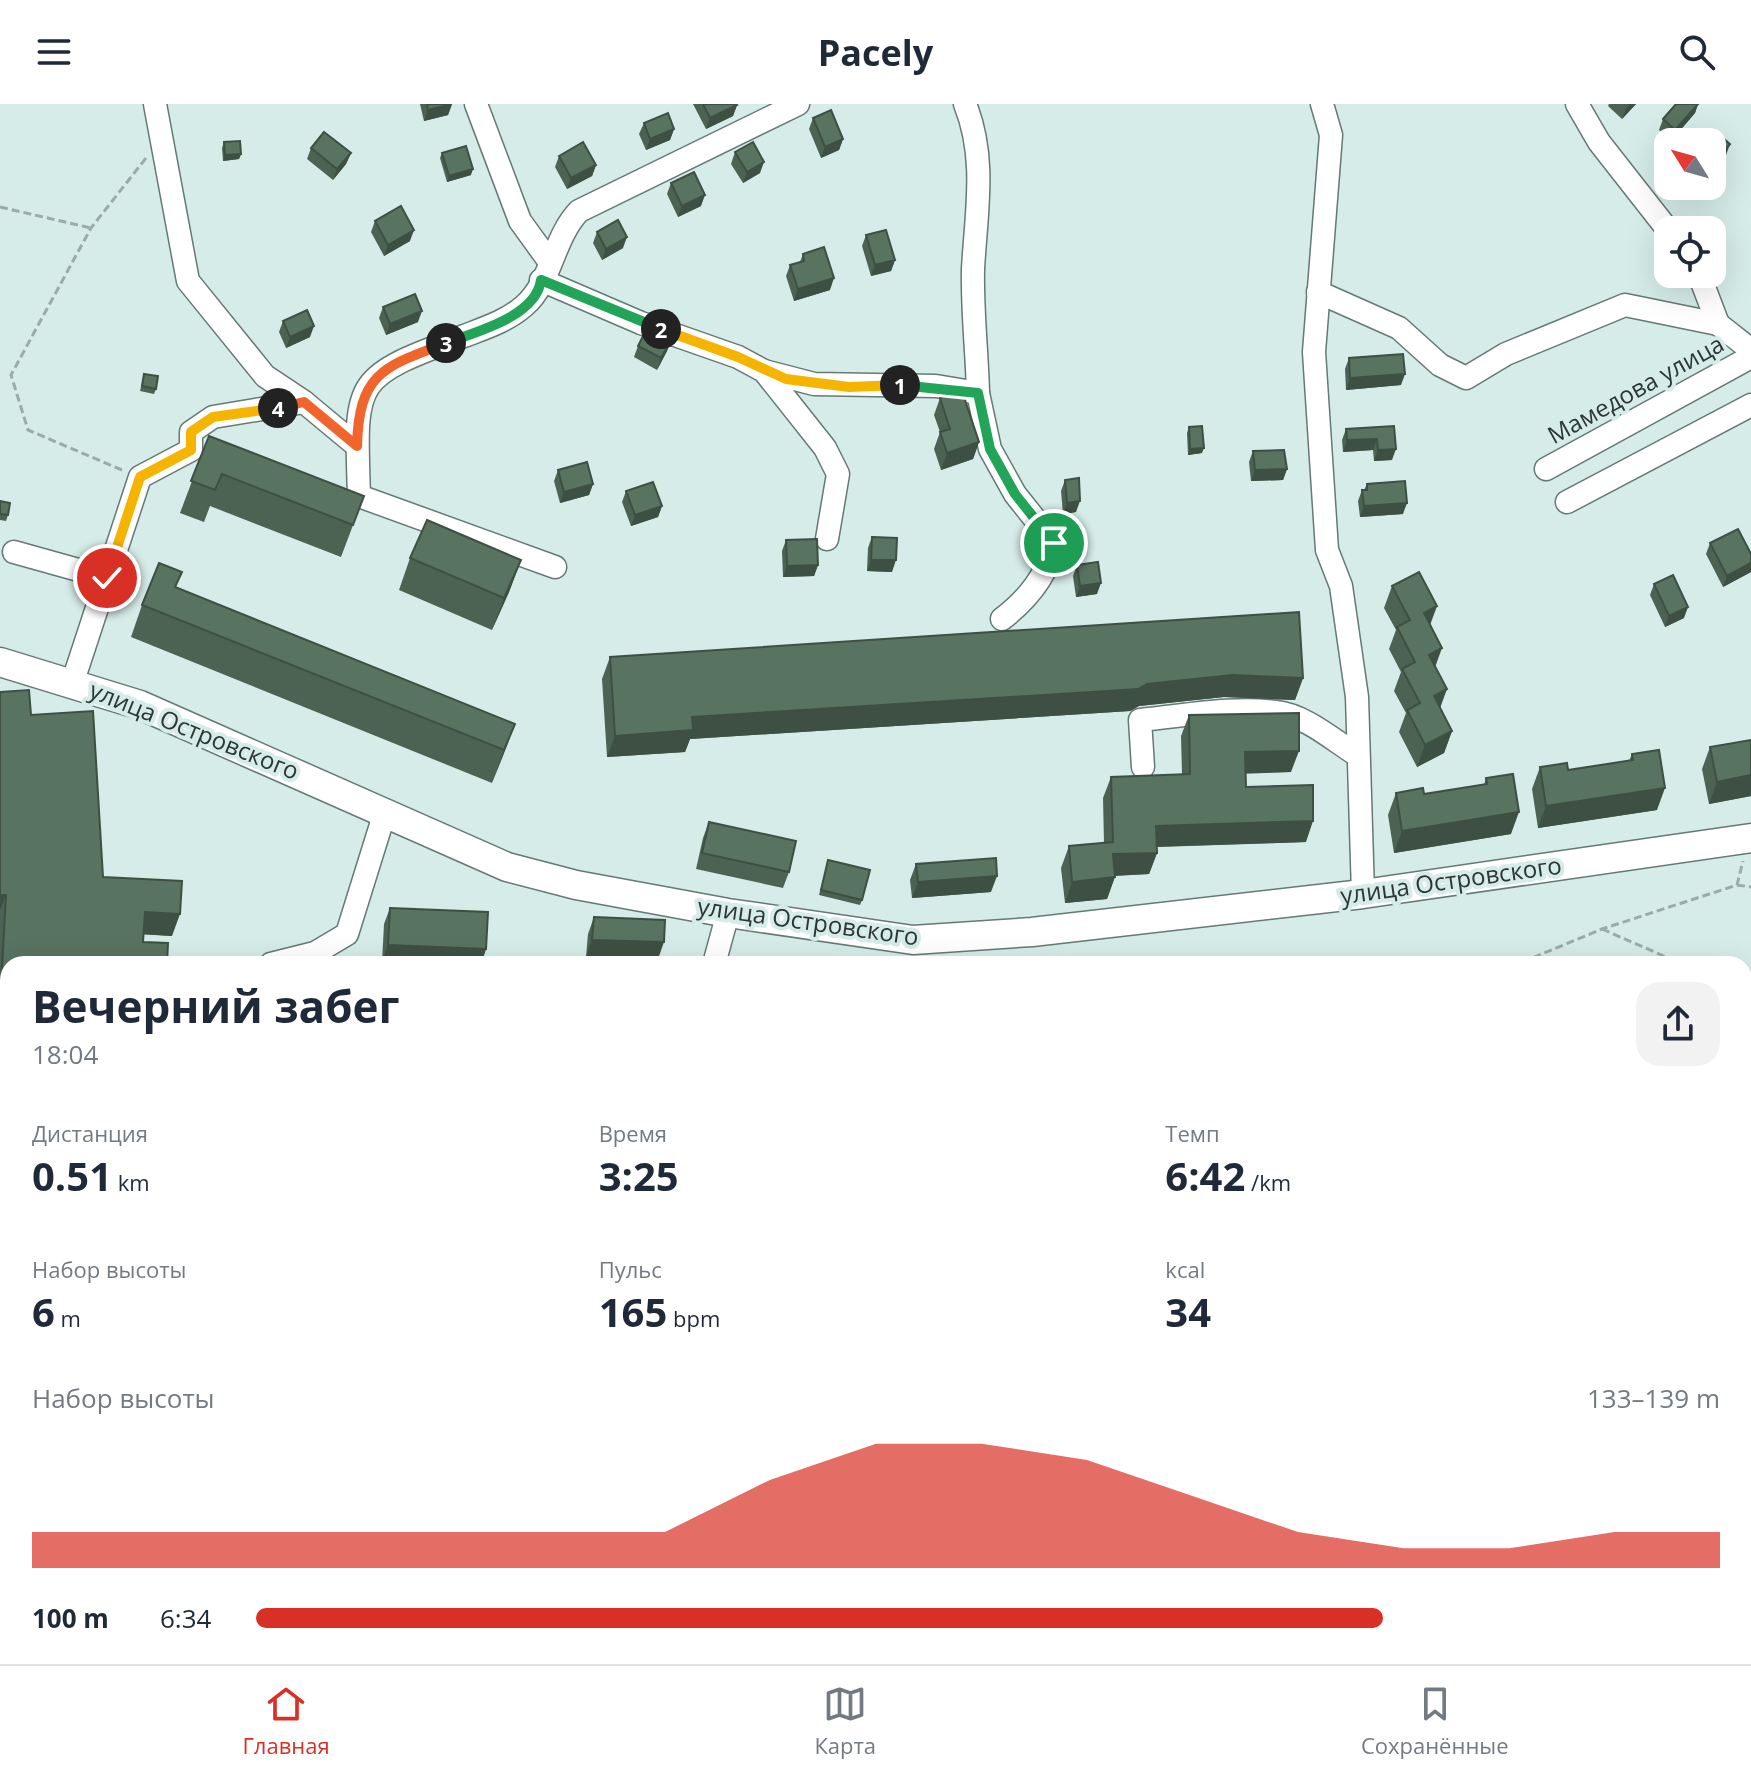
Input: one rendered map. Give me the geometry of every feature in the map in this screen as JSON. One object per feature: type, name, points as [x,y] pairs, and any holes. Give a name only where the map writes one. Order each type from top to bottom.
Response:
[{"type":"main road","name":"улица Островского","points":[[0,662],[73,681],[140,705],[507,867],[576,885],[728,913],[913,940],[1032,932],[1363,894],[1750,838]]},
{"type":"street","points":[[155,104],[164,136],[188,281],[265,376],[304,402],[357,446]]},
{"type":"street","points":[[476,104],[520,221],[545,270],[641,323],[738,357],[764,371],[814,384],[936,386],[978,393]]},
{"type":"street","points":[[359,496],[358,413],[364,393],[375,377],[392,363],[509,317],[533,297],[565,226],[579,211],[798,104]]},
{"type":"street","points":[[965,104],[972,121],[981,186],[973,271],[978,393],[990,449],[1015,494],[1054,543],[1049,567],[1016,608],[1002,619]]},
{"type":"street","points":[[1322,104],[1331,135],[1314,352],[1327,550],[1341,586],[1357,697],[1363,894]]},
{"type":"street","points":[[1577,104],[1599,142],[1657,216]]},
{"type":"street","name":"Мамедова улица","points":[[1704,288],[1718,324]]},
{"type":"street","points":[[1318,292],[1399,328],[1440,365],[1466,378],[1506,354],[1625,305],[1718,324],[1751,350]]},
{"type":"street","name":"Мамедова улица","points":[[1546,469],[1751,357]]},
{"type":"street","points":[[764,371],[825,448],[838,474],[827,539]]},
{"type":"street","points":[[191,450],[191,432],[213,417],[304,402]]},
{"type":"street","points":[[1567,502],[1751,405]]},
{"type":"street","points":[[73,681],[140,477],[191,450],[217,448]]},
{"type":"street","points":[[331,486],[555,567]]},
{"type":"street","points":[[14,552],[107,578]]},
{"type":"street","points":[[1143,767],[1140,720],[1230,712],[1278,712],[1308,724],[1357,755]]},
{"type":"street","points":[[303,956],[315,953],[347,934],[385,812]]},
{"type":"street","points":[[716,956],[728,913]]},
{"type":"path","points":[[140,477],[28,430],[11,375],[91,228],[164,136]]},
{"type":"path","points":[[0,207],[91,228]]},
{"type":"path","points":[[1737,885],[1750,838]]},
{"type":"path","points":[[1539,956],[1602,929],[1737,885],[1751,887]]},
{"type":"path","points":[[1602,929],[1664,956]]},
{"type":"building","points":[[427,104],[451,104],[428,110]]},
{"type":"building","points":[[703,104],[736,104],[737,105],[710,118]]},
{"type":"building","points":[[1676,104],[1698,104],[1677,128],[1663,119]]},
{"type":"building","points":[[831,110],[843,139],[825,147],[813,118]]},
{"type":"building","points":[[668,113],[674,129],[650,139],[644,123]]},
{"type":"building","points":[[324,132],[351,153],[337,169],[311,148]]},
{"type":"building","points":[[240,141],[241,154],[225,155],[224,142]]},
{"type":"building","points":[[583,142],[596,165],[571,178],[559,156]]},
{"type":"building","points":[[753,142],[764,162],[747,172],[735,152]]},
{"type":"building","points":[[466,146],[473,169],[449,176],[442,153]]},
{"type":"building","points":[[694,172],[705,195],[682,206],[671,183]]},
{"type":"building","points":[[401,206],[414,230],[388,245],[375,221]]},
{"type":"building","points":[[618,220],[627,237],[606,249],[597,232]]},
{"type":"building","points":[[886,230],[895,260],[875,265],[866,235]]},
{"type":"building","points":[[824,247],[834,278],[798,289],[790,265],[804,261],[803,254]]},
{"type":"building","points":[[415,294],[422,311],[390,324],[383,307]]},
{"type":"building","points":[[307,310],[314,326],[290,337],[283,321]]},
{"type":"building","points":[[647,328],[671,340],[661,358],[638,346]]},
{"type":"building","points":[[1403,354],[1405,374],[1350,378],[1349,358]]},
{"type":"building","points":[[144,374],[158,376],[156,389],[142,386]]},
{"type":"building","points":[[962,391],[979,442],[947,453],[940,432],[950,429],[940,398]]},
{"type":"building","points":[[1202,426],[1204,448],[1190,449],[1189,427]]},
{"type":"building","points":[[1394,426],[1396,449],[1378,450],[1377,439],[1347,440],[1346,429]]},
{"type":"building","points":[[209,436],[364,496],[353,525],[222,474],[215,490],[191,481]]},
{"type":"building","points":[[1284,450],[1287,469],[1255,470],[1253,451]]},
{"type":"building","points":[[587,462],[593,484],[564,492],[558,470]]},
{"type":"building","points":[[1079,478],[1080,501],[1067,503],[1065,480]]},
{"type":"building","points":[[1405,481],[1407,503],[1364,506],[1362,490],[1367,490],[1367,484]]},
{"type":"building","points":[[653,482],[662,506],[635,515],[626,491]]},
{"type":"building","points":[[0,501],[10,503],[8,515],[0,514]]},
{"type":"building","points":[[427,520],[521,560],[504,598],[410,558]]},
{"type":"building","points":[[1738,529],[1751,554],[1751,563],[1727,576],[1710,543]]},
{"type":"building","points":[[872,537],[897,538],[896,560],[871,560]]},
{"type":"building","points":[[817,539],[818,565],[787,566],[786,540]]},
{"type":"building","points":[[1098,562],[1101,583],[1080,586],[1077,565]]},
{"type":"building","points":[[159,563],[182,572],[175,587],[515,724],[504,750],[142,605]]},
{"type":"building","points":[[1419,572],[1437,606],[1424,613],[1442,648],[1429,655],[1447,689],[1434,696],[1452,731],[1425,745],[1407,710],[1420,703],[1402,669],[1415,662],[1397,627],[1410,620],[1392,586]]},
{"type":"building","points":[[1673,575],[1688,607],[1669,616],[1654,584]]},
{"type":"building","points":[[1299,612],[1303,678],[1232,675],[1147,684],[1138,689],[692,717],[693,730],[615,736],[610,657]]},
{"type":"building","points":[[29,690],[31,715],[93,711],[103,877],[182,881],[180,914],[145,912],[143,942],[168,943],[167,956],[3,956],[6,895],[0,895],[0,692]]},
{"type":"building","points":[[1299,713],[1299,751],[1245,752],[1246,787],[1313,785],[1313,821],[1156,826],[1157,853],[1113,854],[1115,877],[1072,882],[1069,846],[1113,842],[1111,777],[1190,774],[1189,715]]},
{"type":"building","points":[[1751,740],[1751,775],[1717,782],[1710,747]]},
{"type":"building","points":[[1659,750],[1665,788],[1546,806],[1540,767],[1567,763],[1568,770],[1633,760],[1632,754]]},
{"type":"building","points":[[1513,774],[1519,812],[1402,831],[1396,793],[1423,788],[1424,794],[1487,784],[1486,778]]},
{"type":"building","points":[[709,822],[796,841],[789,872],[702,853]]},
{"type":"building","points":[[996,858],[997,876],[918,882],[916,864]]},
{"type":"building","points":[[828,860],[870,870],[862,900],[821,890]]},
{"type":"building","points":[[390,908],[488,912],[486,949],[388,945]]},
{"type":"building","points":[[594,917],[665,920],[664,942],[592,940]]},
{"type":"route","points":[[107,578],[140,477],[157,465],[191,450],[191,432],[213,417],[304,402],[357,446],[358,413],[364,393],[375,377],[392,363],[509,317],[526,305],[540,288],[541,280],[569,294],[738,357],[786,379],[849,387],[891,384],[936,386],[978,393],[990,449],[1015,494],[1054,543]]}]
